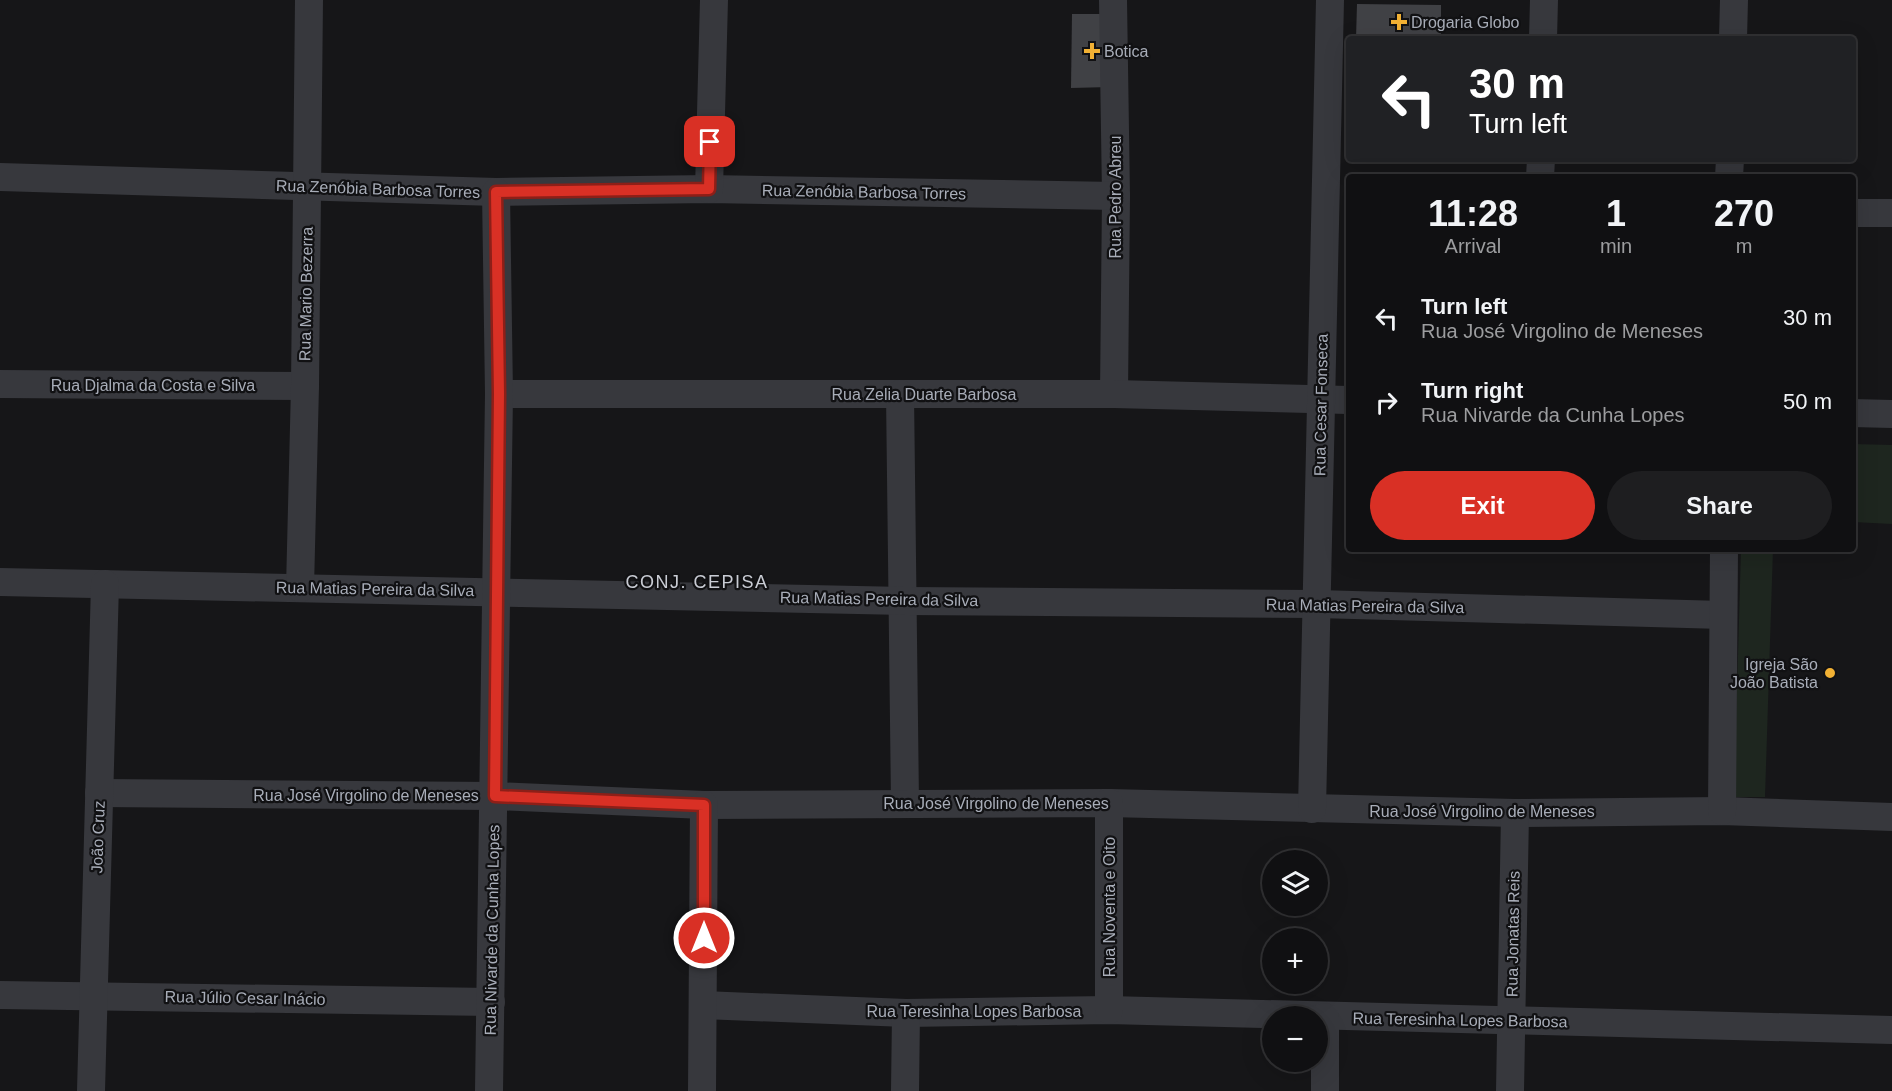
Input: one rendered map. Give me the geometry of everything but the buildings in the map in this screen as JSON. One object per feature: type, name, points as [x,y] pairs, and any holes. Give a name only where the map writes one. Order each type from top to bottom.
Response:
[{"type":"street","name":"Rua Mario Bezerra","points":[[300,588],[305,386],[309,0]]},
{"type":"street","points":[[709,189],[714,0]]},
{"type":"street","name":"Rua Pedro Abreu","points":[[1113,0],[1116,196],[1114,394]]},
{"type":"street","name":"Rua Cesar Fonseca","points":[[1312,809],[1330,0]]},
{"type":"street","points":[[1543,36],[1544,0]]},
{"type":"street","points":[[1733,36],[1734,0]]},
{"type":"street","name":"Rua Zenóbia Barbosa Torres","points":[[0,177],[496,192],[709,189],[1116,196]]},
{"type":"street","name":"Rua Nivarde da Cunha Lopes","points":[[489,1091],[499,394],[496,192]]},
{"type":"street","points":[[1856,213],[1892,213]]},
{"type":"street","name":"Rua Djalma da Costa e Silva","points":[[0,384],[305,386]]},
{"type":"street","name":"Rua Zelia Duarte Barbosa","points":[[499,394],[1114,394],[1346,400]]},
{"type":"street","points":[[900,394],[905,601],[905,803]]},
{"type":"street","points":[[1856,413],[1892,414]]},
{"type":"street","points":[[1722,811],[1724,552]]},
{"type":"street","name":"Rua Matias Pereira da Silva","points":[[0,582],[905,601],[1317,604],[1723,615]]},
{"type":"street","name":"João Cruz","points":[[91,1091],[105,584]]},
{"type":"street","name":"Rua José Virgolino de Meneses","points":[[99,793],[495,796],[704,805],[1109,803],[1515,813],[1722,811],[1892,817]]},
{"type":"street","name":"Rua Noventa e Oito","points":[[1109,803],[1109,1010]]},
{"type":"street","points":[[702,1091],[704,805]]},
{"type":"street","name":"Rua Jonatas Reis","points":[[1510,1091],[1515,813]]},
{"type":"street","name":"Rua Júlio Cesar Inácio","points":[[0,995],[491,1002]]},
{"type":"street","name":"Rua Teresinha Lopes Barbosa","points":[[704,1005],[906,1012],[1109,1010],[1262,1015]]},
{"type":"street","points":[[905,1091],[906,1012]]},
{"type":"street","name":"Rua Teresinha Lopes Barbosa","points":[[1328,1017],[1892,1030]]},
{"type":"street","points":[[1325,1072],[1325,1091]]},
{"type":"shaded area","points":[[1856,444],[1892,445],[1892,524],[1856,522]]},
{"type":"shaded area","points":[[1741,552],[1773,552],[1765,797],[1734,797]]},
{"type":"place","name":"Drogaria Globo","points":[[1399,22]]},
{"type":"place","name":"Botica","points":[[1092,51]]},
{"type":"place","name":"Igreja São João Batista","points":[[1830,673]]},
{"type":"district","name":"CONJ. CEPISA","points":[[697,582]]},
{"type":"route","points":[[704,938],[704,805],[495,796],[499,394],[496,192],[709,189],[710,142]]}]
